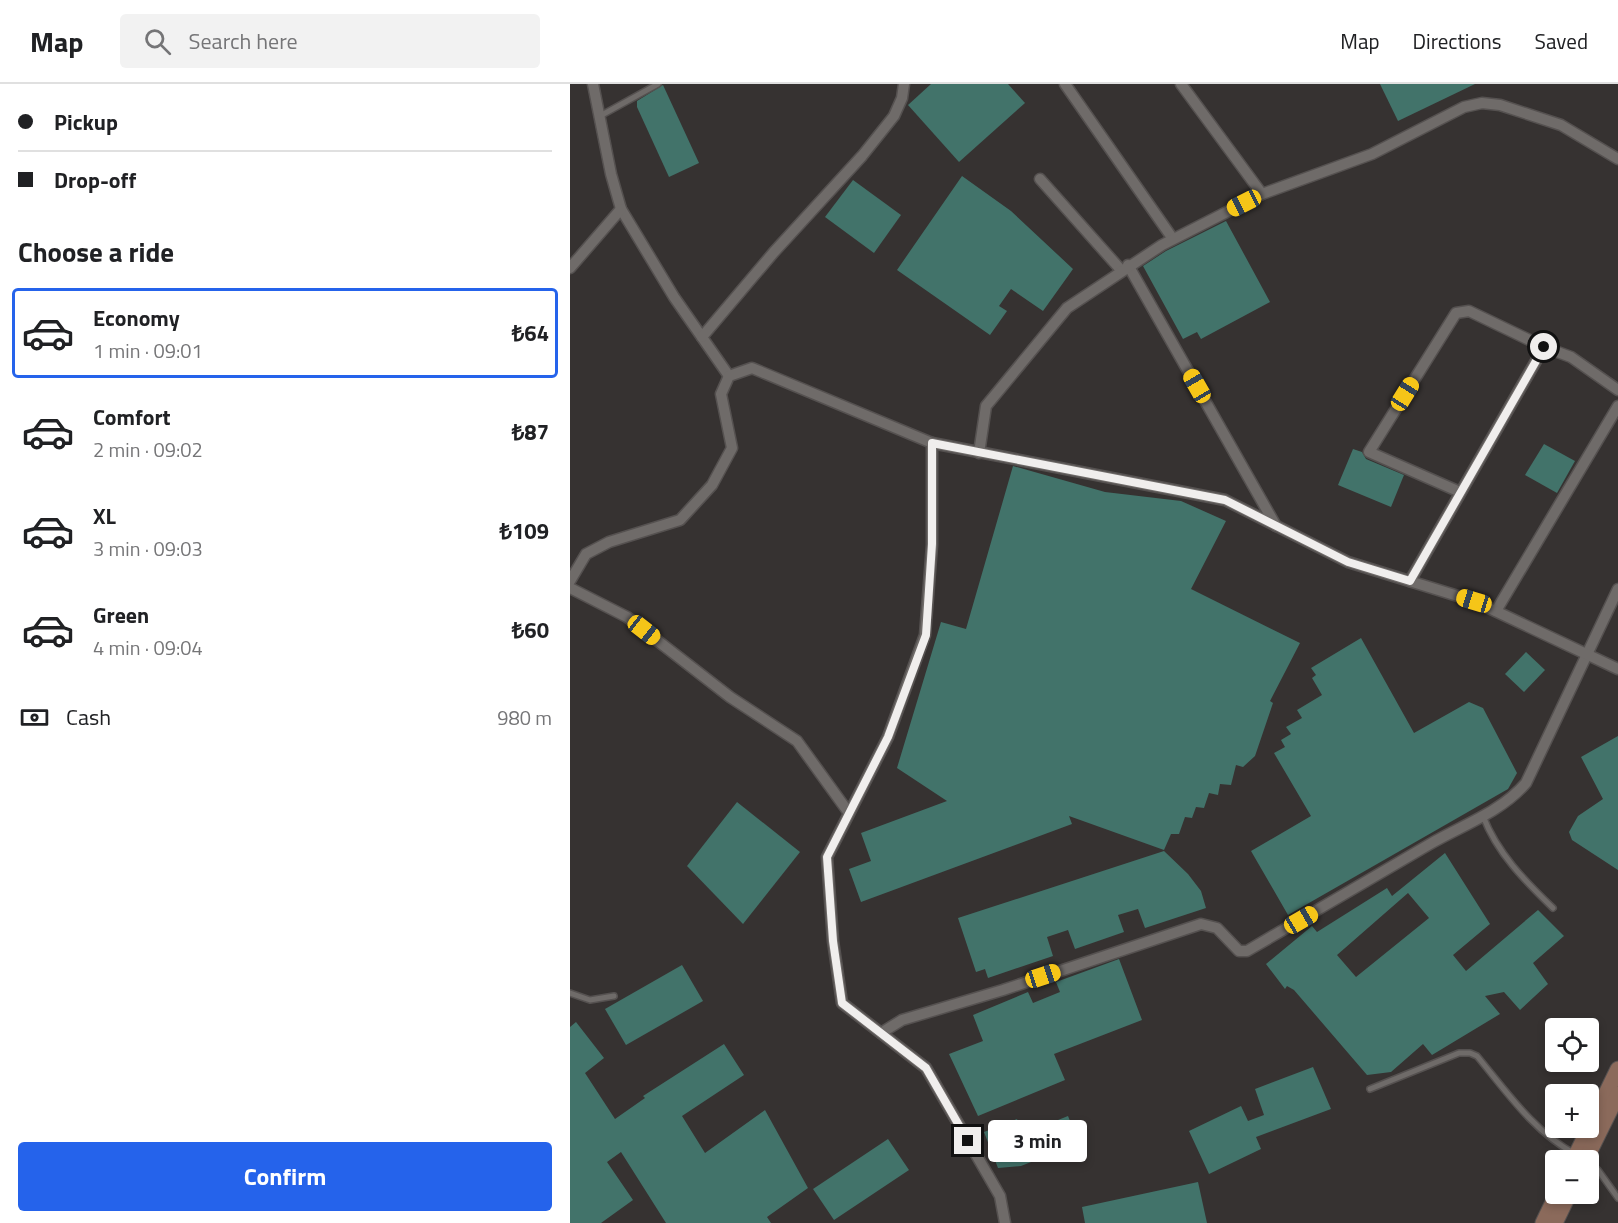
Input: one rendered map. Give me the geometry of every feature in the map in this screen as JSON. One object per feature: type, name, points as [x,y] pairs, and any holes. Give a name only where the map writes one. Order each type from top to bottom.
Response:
[{"type":"street","points":[[593,84],[611,174],[621,209],[729,376]]},
{"type":"street","points":[[702,337],[888,124],[900,106],[904,84]]},
{"type":"street","points":[[1065,84],[1173,239]]},
{"type":"street","points":[[1181,84],[1262,194]]},
{"type":"street","points":[[979,453],[986,406],[1067,308],[1125,268],[1173,239],[1262,194],[1372,154],[1464,106],[1482,103],[1500,105],[1561,125],[1618,159]]},
{"type":"street","points":[[1040,179],[1125,268],[1276,526]]},
{"type":"street","points":[[570,268],[621,209]]},
{"type":"street","points":[[1460,492],[1369,452],[1456,313],[1469,311],[1544,347],[1571,357],[1618,390]]},
{"type":"street","points":[[1410,581],[1544,347]]},
{"type":"street","points":[[570,581],[586,554],[609,542],[680,520],[712,485],[732,448],[721,394],[729,376],[752,368],[932,443],[1225,500],[1348,562],[1474,601],[1618,669]]},
{"type":"street","points":[[1496,611],[1618,406]]},
{"type":"street","points":[[932,443],[932,544],[926,635],[888,737],[827,857],[833,941],[842,1003],[926,1068],[1000,1196],[1005,1223]]},
{"type":"street","points":[[570,588],[627,617],[730,697],[797,741],[849,813]]},
{"type":"street","points":[[881,1033],[902,1020],[1003,990],[1201,924],[1217,928],[1239,951],[1247,951],[1483,816],[1516,795],[1526,783],[1618,589]]},
{"type":"street","points":[[1587,1150],[1618,1069]]},
{"type":"street","points":[[1588,1150],[1618,1094]]},
{"type":"street","points":[[1543,1223],[1552,1204]]},
{"type":"street","points":[[1555,1223],[1564,1204]]},
{"type":"lane","points":[[600,116],[658,84]]},
{"type":"lane","points":[[1483,816],[1493,838],[1510,862],[1553,908]]},
{"type":"lane","points":[[570,993],[590,1000],[614,996]]},
{"type":"lane","points":[[1370,1089],[1459,1053],[1470,1053],[1477,1056],[1541,1131],[1567,1150]]},
{"type":"lane","points":[[1599,1171],[1618,1198]]},
{"type":"building","points":[[931,84],[1008,84],[1025,103],[959,162],[908,105]]},
{"type":"building","points":[[1380,84],[1475,84],[1398,121]]},
{"type":"building","points":[[663,85],[699,163],[669,177],[637,107],[637,101]]},
{"type":"building","points":[[962,176],[1011,211],[1073,269],[1043,311],[1011,289],[999,306],[1007,311],[990,335],[897,270]]},
{"type":"building","points":[[853,180],[901,215],[874,253],[825,217]]},
{"type":"building","points":[[1226,221],[1270,302],[1201,339],[1197,332],[1183,339],[1143,266],[1166,251]]},
{"type":"building","points":[[1544,444],[1575,461],[1557,493],[1525,475]]},
{"type":"building","points":[[1353,449],[1362,452],[1366,459],[1404,475],[1391,507],[1338,485]]},
{"type":"building","points":[[1013,466],[1105,492],[1181,501],[1226,521],[1191,589],[1300,643],[1270,701],[1273,703],[1255,756],[1243,767],[1236,765],[1231,785],[1220,784],[1218,795],[1209,793],[1204,808],[1196,807],[1192,818],[1185,817],[1179,834],[1171,834],[1164,850],[1069,816],[1072,824],[861,902],[849,869],[871,861],[861,833],[947,801],[897,768],[941,622],[966,629]]},
{"type":"building","points":[[1361,638],[1414,733],[1469,702],[1483,708],[1517,773],[1508,789],[1288,915],[1251,851],[1311,816],[1274,753],[1285,747],[1281,740],[1291,734],[1286,727],[1302,718],[1297,710],[1322,695],[1312,678],[1316,675],[1311,668]]},
{"type":"building","points":[[1526,652],[1545,670],[1524,692],[1505,674]]},
{"type":"building","points":[[1618,736],[1618,870],[1572,840],[1569,832],[1578,816],[1603,799],[1581,757]]},
{"type":"building","points":[[737,802],[800,852],[743,924],[687,866]]},
{"type":"building","points":[[1164,851],[1188,874],[1201,891],[1206,908],[1145,928],[1138,909],[1118,915],[1124,932],[1075,949],[1068,930],[1047,937],[1053,956],[988,978],[985,969],[976,972],[958,918]]},
{"type":"building","points":[[1445,853],[1490,924],[1453,955],[1466,971],[1538,910],[1564,936],[1533,963],[1548,984],[1520,1010],[1504,992],[1485,996],[1500,1014],[1432,1055],[1423,1044],[1391,1072],[1367,1075],[1294,990],[1287,986],[1285,989],[1266,964],[1312,926],[1317,932],[1387,888],[1392,896]],"holes":[[[1408,893],[1429,918],[1356,977],[1337,955]]]},
{"type":"building","points":[[1119,959],[1142,1020],[1054,1054],[1065,1080],[978,1116],[949,1054],[983,1041],[973,1015],[1028,992],[1033,1003],[1060,992],[1056,982]]},
{"type":"building","points":[[682,965],[703,1001],[626,1045],[605,1009]]},
{"type":"building","points":[[576,1022],[604,1058],[585,1073],[615,1119],[645,1098],[643,1096],[724,1044],[744,1075],[682,1116],[705,1153],[765,1110],[808,1188],[767,1217],[771,1223],[666,1223],[621,1152],[607,1162],[633,1200],[601,1223],[570,1223],[570,1027]]},
{"type":"building","points":[[1313,1067],[1331,1109],[1256,1137],[1261,1149],[1209,1174],[1189,1131],[1241,1106],[1248,1121],[1264,1115],[1255,1089]]},
{"type":"building","points":[[1068,1116],[1079,1143],[1021,1166],[998,1168],[984,1132],[1017,1119],[1023,1134]]},
{"type":"building","points":[[888,1139],[909,1170],[834,1220],[813,1189]]},
{"type":"building","points":[[1198,1182],[1207,1223],[1085,1223],[1082,1207]]},
{"type":"route","points":[[968,1141],[926,1068],[842,1003],[833,941],[827,857],[888,737],[926,635],[932,544],[932,443],[1225,500],[1348,562],[1410,581],[1544,347]]}]
